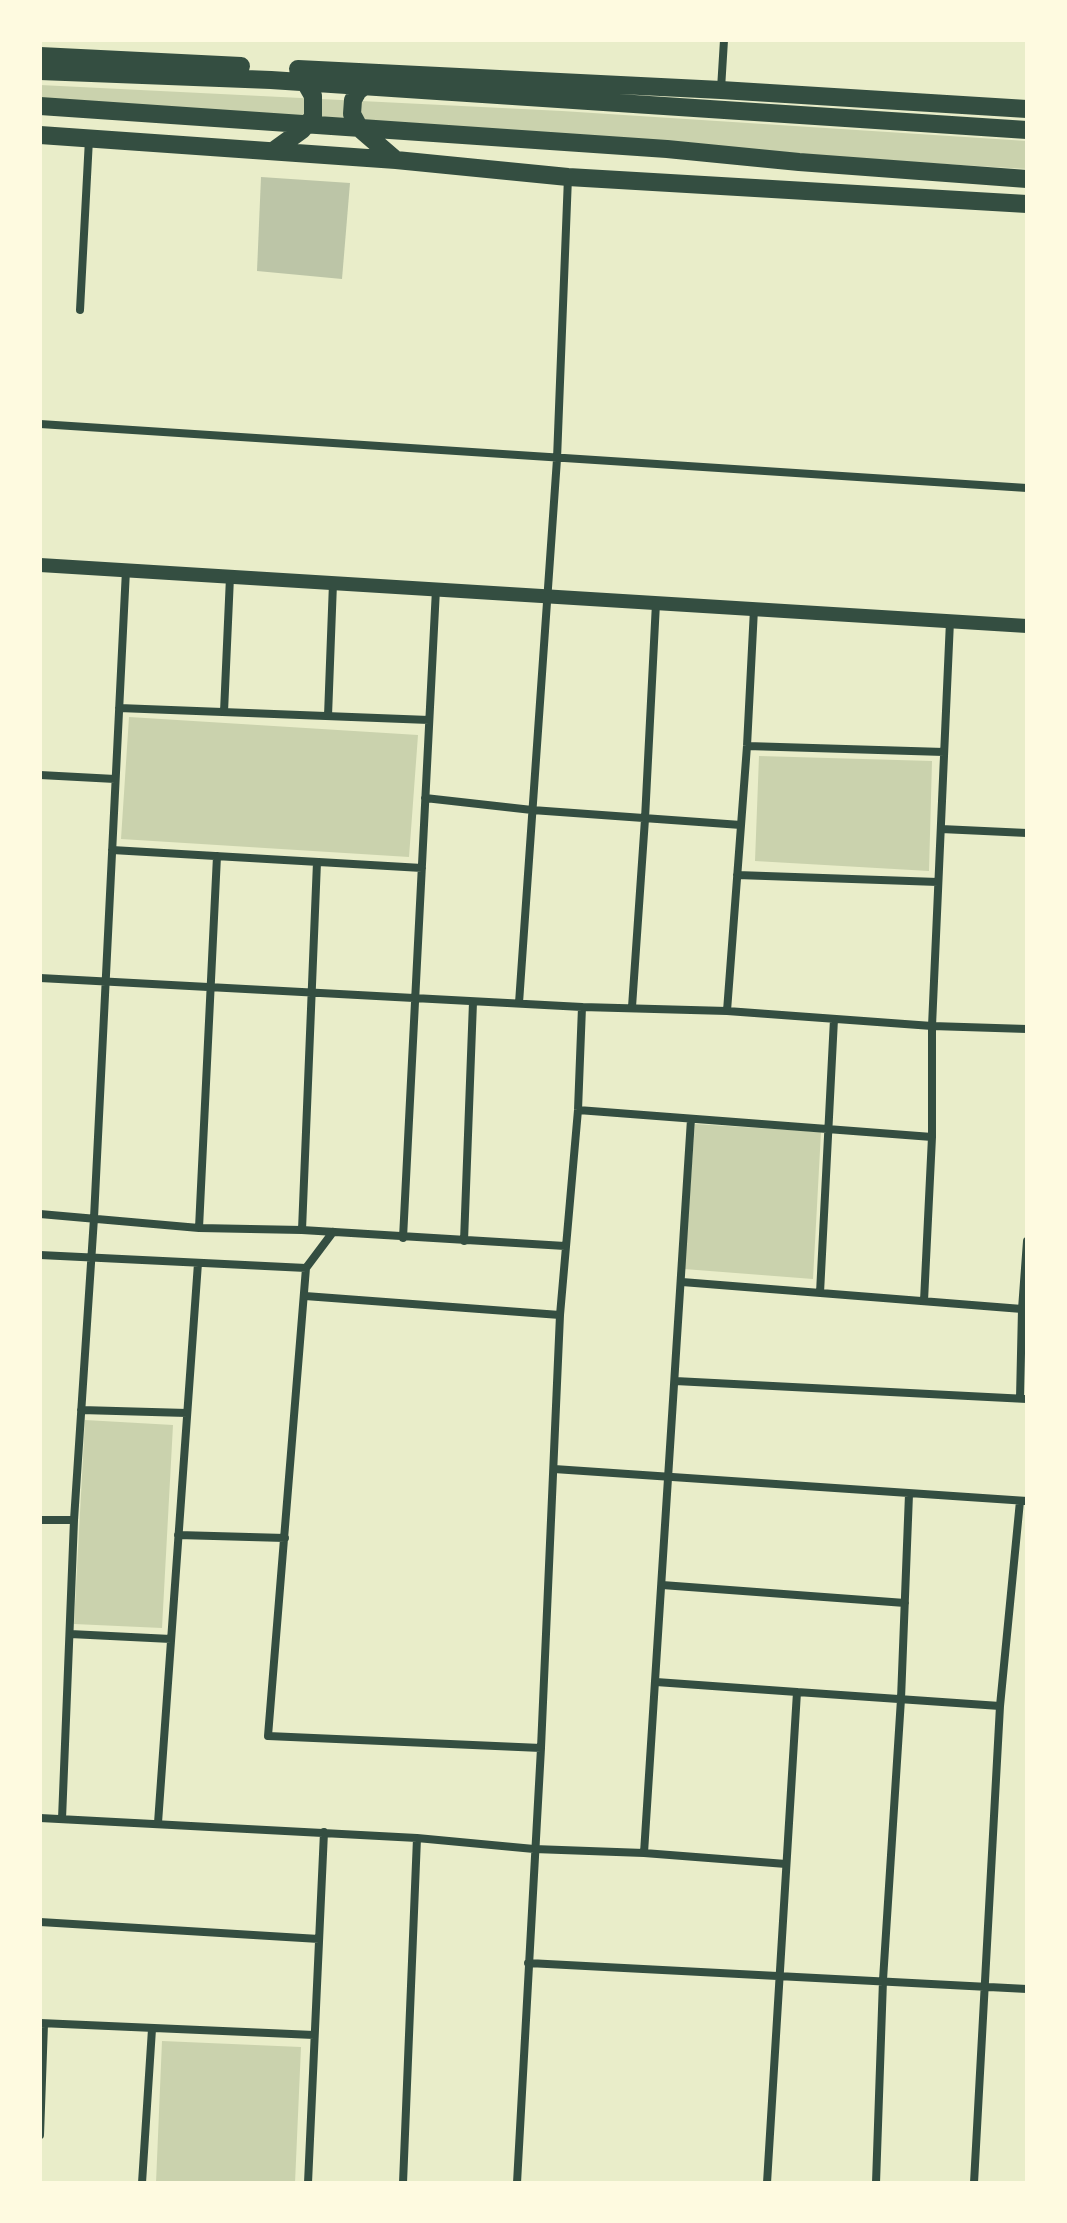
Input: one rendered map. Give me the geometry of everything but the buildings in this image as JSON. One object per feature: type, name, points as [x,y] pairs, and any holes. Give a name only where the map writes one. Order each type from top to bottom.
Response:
[{"type":"main road","points":[[40,56],[721,90],[1027,109]]},
{"type":"main road","points":[[273,151],[302,130],[313,117],[313,96],[298,69]]},
{"type":"main road","points":[[40,71],[271,80],[1027,130]]},
{"type":"main road","points":[[385,75],[358,91],[353,100],[352,114],[360,129],[396,160]]},
{"type":"main road","points":[[40,106],[667,149],[1027,179]]},
{"type":"main road","points":[[40,135],[396,160],[568,177],[1027,204]]},
{"type":"street","points":[[721,90],[724,40]]},
{"type":"street","points":[[80,310],[89,138]]},
{"type":"street","points":[[519,1003],[545,595],[557,459],[568,177]]},
{"type":"street","points":[[40,424],[1027,488]]},
{"type":"street","points":[[40,565],[1027,626]]},
{"type":"street","points":[[62,1819],[74,1520],[94,1218],[126,570]]},
{"type":"street","points":[[224,712],[230,577]]},
{"type":"street","points":[[328,716],[333,583]]},
{"type":"street","points":[[403,1238],[436,588]]},
{"type":"street","points":[[632,1007],[656,603]]},
{"type":"street","points":[[727,1011],[754,609]]},
{"type":"street","points":[[924,1301],[932,1137],[932,1026],[950,621]]},
{"type":"street","points":[[119,708],[429,720]]},
{"type":"street","points":[[747,746],[944,752]]},
{"type":"street","points":[[40,775],[115,779]]},
{"type":"street","points":[[425,798],[532,810],[741,825]]},
{"type":"street","points":[[941,829],[1027,833]]},
{"type":"street","points":[[112,850],[422,868]]},
{"type":"street","points":[[199,1228],[217,856]]},
{"type":"street","points":[[302,1230],[317,862]]},
{"type":"street","points":[[737,875],[938,882]]},
{"type":"street","points":[[40,978],[473,1002],[727,1011],[932,1026],[1027,1029]]},
{"type":"street","points":[[464,1241],[473,1002]]},
{"type":"street","points":[[517,2183],[541,1748],[560,1315],[578,1110],[582,1007]]},
{"type":"street","points":[[820,1293],[834,1019]]},
{"type":"street","points":[[578,1110],[932,1137]]},
{"type":"street","points":[[644,1853],[691,1119]]},
{"type":"street","points":[[40,1214],[199,1228],[302,1230],[565,1246]]},
{"type":"street","points":[[333,1232],[306,1268],[268,1736],[541,1748]]},
{"type":"street","points":[[675,1381],[1023,1398],[1022,1309],[1027,1241]]},
{"type":"street","points":[[40,1255],[306,1268]]},
{"type":"street","points":[[158,1823],[198,1263]]},
{"type":"street","points":[[682,1282],[1022,1309]]},
{"type":"street","points":[[305,1296],[560,1315]]},
{"type":"street","points":[[81,1410],[187,1413]]},
{"type":"street","points":[[554,1469],[1023,1501],[1000,1706],[974,2183]]},
{"type":"street","points":[[876,2183],[883,1980],[901,1699],[909,1494]]},
{"type":"street","points":[[40,1520],[74,1520]]},
{"type":"street","points":[[178,1535],[285,1538]]},
{"type":"street","points":[[662,1585],[905,1603]]},
{"type":"street","points":[[70,1634],[171,1639]]},
{"type":"street","points":[[656,1682],[1000,1706]]},
{"type":"street","points":[[767,2183],[797,1692]]},
{"type":"street","points":[[40,1818],[324,1832],[534,1849],[644,1853],[786,1864]]},
{"type":"street","points":[[308,2183],[324,1832]]},
{"type":"street","points":[[403,2183],[417,1838]]},
{"type":"street","points":[[40,1922],[319,1939]]},
{"type":"street","points":[[528,1963],[1027,1989]]},
{"type":"street","points":[[40,2135],[42,2024],[314,2035]]},
{"type":"street","points":[[142,2183],[152,2029]]},
{"type":"green space","points":[[40,85],[562,111],[1027,141],[1027,169],[40,109]]},
{"type":"green space","points":[[129,717],[418,735],[409,857],[121,839]]},
{"type":"green space","points":[[759,756],[932,761],[929,871],[755,861]]},
{"type":"green space","points":[[695,1124],[821,1132],[813,1279],[684,1269]]},
{"type":"green space","points":[[85,1420],[173,1425],[162,1628],[74,1624]]},
{"type":"green space","points":[[162,2041],[301,2047],[295,2183],[156,2183]]}]
